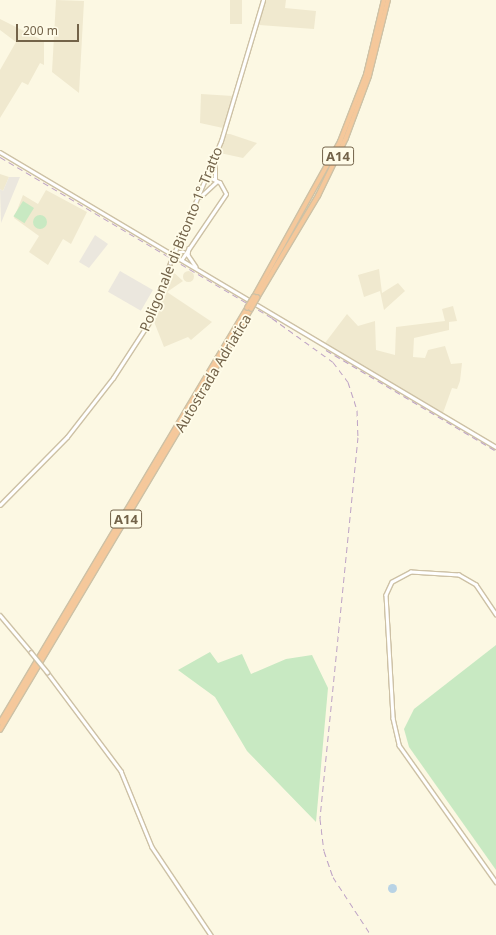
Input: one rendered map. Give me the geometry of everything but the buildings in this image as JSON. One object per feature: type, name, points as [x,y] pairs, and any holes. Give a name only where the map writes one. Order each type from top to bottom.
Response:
[{"type":"highway","name":"Autostrada Adriatica","points":[[0,730],[249,308],[340,142],[366,75],[384,0]]},
{"type":"highway","name":"Autostrada Adriatica","points":[[255,297],[318,196],[346,138],[369,76],[388,0]]},
{"type":"highway","name":"Autostrada Adriatica","points":[[0,723],[249,308]]},
{"type":"main road","name":"Poligonale di Bitonto 1° Tratto","points":[[0,505],[67,437],[113,378],[150,321],[170,263],[208,177],[263,0]]},
{"type":"main road","points":[[0,152],[496,447]]},
{"type":"main road","points":[[216,154],[216,181]]},
{"type":"main road","points":[[182,259],[184,252],[189,248],[226,194],[216,181],[208,177]]},
{"type":"main road","points":[[196,203],[207,187],[216,181]]},
{"type":"main road","points":[[182,259],[188,252],[189,248]]},
{"type":"main road","points":[[168,251],[184,252]]},
{"type":"main road","points":[[188,252],[197,268]]},
{"type":"main road","points":[[496,615],[476,584],[459,575],[410,572],[392,582],[386,595],[393,718],[399,745],[496,882]]},
{"type":"main road","points":[[0,615],[46,672],[121,771],[152,847],[211,935]]},
{"type":"shaded area","points":[[56,0],[84,1],[79,93],[52,72]]},
{"type":"shaded area","points":[[230,0],[242,0],[242,24],[230,24]]},
{"type":"shaded area","points":[[266,0],[286,0],[285,8],[316,11],[314,29],[259,25]]},
{"type":"shaded area","points":[[0,19],[44,41],[44,65],[40,63],[28,85],[22,82],[0,118],[0,70],[16,42],[0,30]]},
{"type":"shaded area","points":[[201,94],[233,96],[223,128],[200,123]]},
{"type":"shaded area","points":[[224,134],[230,134],[257,143],[243,158],[220,153]]},
{"type":"shaded area","points":[[0,174],[9,177],[3,191],[0,189]]},
{"type":"shaded area","points":[[9,177],[20,177],[1,223],[0,189],[3,191]]},
{"type":"shaded area","points":[[46,190],[87,212],[71,244],[63,239],[48,265],[29,252],[39,236],[14,218],[23,195],[38,204]]},
{"type":"shaded area","points":[[95,235],[108,244],[89,268],[79,262]]},
{"type":"shaded area","points":[[170,269],[183,281],[167,292],[212,322],[191,340],[188,337],[164,347],[153,319]]},
{"type":"shaded area","points":[[379,269],[382,293],[398,283],[405,291],[384,310],[380,291],[364,297],[358,275]]},
{"type":"shaded area","points":[[120,271],[153,290],[141,311],[108,292]]},
{"type":"shaded area","points":[[186,271],[190,271],[192,272],[192,280],[186,281],[183,278],[183,274]]},
{"type":"shaded area","points":[[453,306],[457,321],[449,322],[449,330],[414,338],[413,357],[425,358],[428,350],[445,346],[451,364],[462,363],[460,381],[457,389],[452,388],[443,413],[325,343],[347,314],[358,326],[375,321],[376,350],[395,355],[396,327],[445,321],[442,309]]},
{"type":"green space","points":[[23,201],[34,208],[24,223],[13,216]]},
{"type":"green space","points":[[40,215],[45,217],[47,222],[45,227],[40,229],[35,227],[33,222],[35,217]]},
{"type":"green space","points":[[496,645],[496,870],[409,747],[404,729],[414,709]]},
{"type":"green space","points":[[210,652],[218,663],[242,654],[251,674],[286,659],[312,655],[328,688],[316,822],[247,751],[215,697],[178,670]]},
{"type":"water","points":[[392,883],[397,888],[392,893],[387,888]]},
{"type":"railway","points":[[0,157],[276,320]]},
{"type":"railway","points":[[272,318],[333,362],[348,382],[357,410],[358,437],[320,819],[324,851],[333,877],[371,935]]},
{"type":"railway","points":[[326,350],[496,451]]}]
